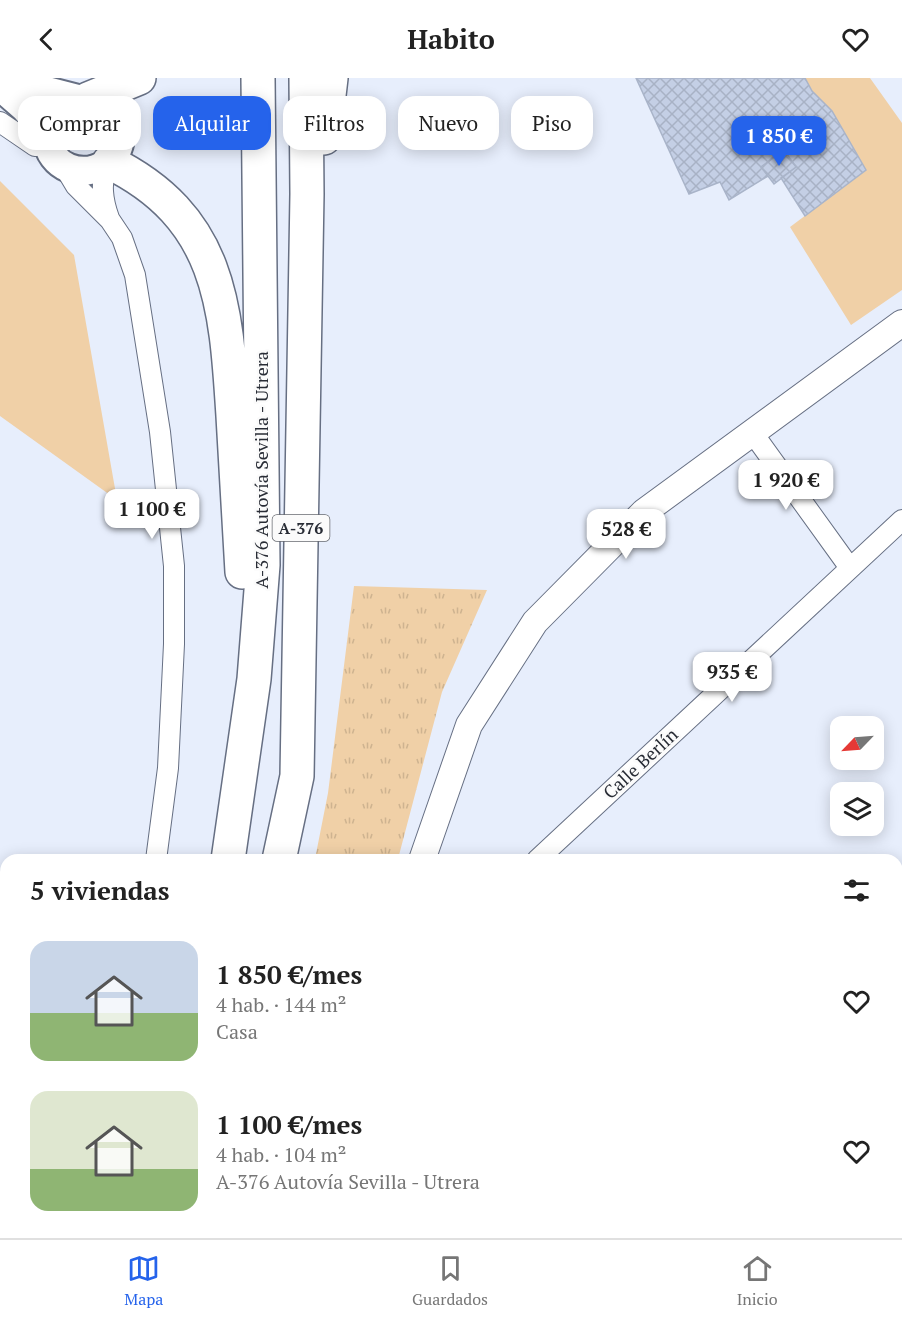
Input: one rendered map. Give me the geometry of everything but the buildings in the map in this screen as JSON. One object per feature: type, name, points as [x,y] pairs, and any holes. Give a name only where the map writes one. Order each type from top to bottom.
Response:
[{"type":"highway","points":[[91,96],[140,78]]},
{"type":"highway","name":"A-376 Autovía Sevilla - Utrera","points":[[229,854],[254,679],[263,565],[258,78]]},
{"type":"highway","name":"A-376","points":[[280,854],[297,776],[307,194],[306,78]]},
{"type":"highway","points":[[307,194],[323,146],[331,78]]},
{"type":"highway","points":[[108,163],[149,185],[175,208],[196,237],[210,265],[223,305],[245,622],[254,679]]},
{"type":"main road","points":[[7,78],[27,86],[70,96]]},
{"type":"main road","points":[[0,86],[18,102]]},
{"type":"main road","points":[[55,150],[72,169],[87,171],[108,163],[118,150]]},
{"type":"street","points":[[0,122],[18,134]]},
{"type":"street","points":[[54,150],[76,186],[110,220],[122,238],[135,275],[160,432],[174,566],[174,644],[168,768],[157,854]]},
{"type":"street","points":[[108,163],[102,181],[103,201],[110,220]]},
{"type":"street","points":[[424,854],[469,725],[535,622],[644,512],[902,323]]},
{"type":"street","points":[[752,432],[850,568]]},
{"type":"street","name":"Calle Berlín","points":[[543,854],[902,520]]},
{"type":"green space","points":[[805,78],[870,78],[902,123],[902,290],[851,325],[790,227],[866,170],[832,111],[812,91]]},
{"type":"green space","points":[[0,181],[74,255],[117,500],[0,416]]},
{"type":"green space","points":[[354,586],[487,590],[442,692],[399,854],[316,854],[328,793]]}]
